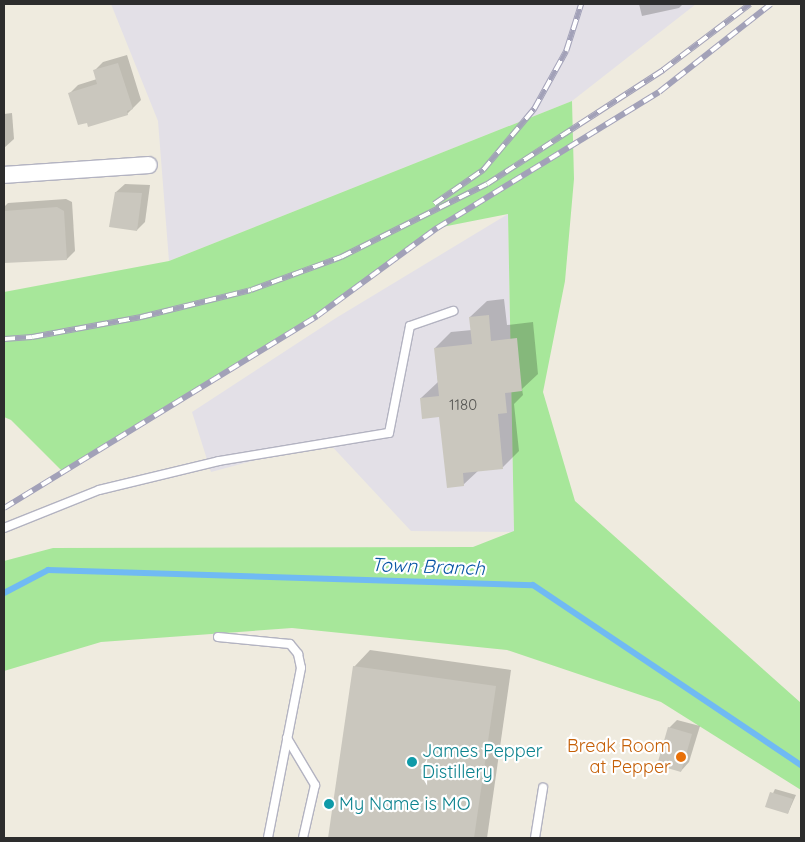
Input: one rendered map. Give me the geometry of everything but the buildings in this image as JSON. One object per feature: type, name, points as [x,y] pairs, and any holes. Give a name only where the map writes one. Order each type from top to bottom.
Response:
[{"type":"street","points":[[4,175],[149,165]]},
{"type":"lane","points":[[4,528],[99,490],[219,461],[389,433],[410,326],[453,312]]},
{"type":"lane","points":[[218,637],[290,644],[298,654],[301,668],[268,838]]},
{"type":"lane","points":[[287,738],[316,785],[304,838]]},
{"type":"lane","points":[[536,838],[543,788]]},
{"type":"shaded area","points":[[111,4],[696,4],[572,101],[169,261],[158,121]]},
{"type":"shaded area","points":[[508,214],[514,532],[411,531],[327,441],[211,472],[192,412],[336,318]]},
{"type":"green space","points":[[572,101],[574,179],[565,281],[543,392],[575,501],[801,703],[801,790],[661,702],[507,650],[292,628],[101,642],[4,671],[4,561],[53,548],[473,547],[514,531],[508,214],[437,228],[317,316],[62,471],[11,420],[4,417],[4,292],[169,261]]},
{"type":"waterway","name":"Town Branch","points":[[4,593],[48,570],[533,585],[801,765]]},
{"type":"railway","points":[[434,204],[483,170],[534,109],[566,51],[581,4]]},
{"type":"railway","points":[[4,339],[32,337],[141,317],[251,290],[341,257],[487,184],[663,70],[750,4]]},
{"type":"railway","points":[[4,508],[317,316],[437,228],[659,92],[771,4]]},
{"type":"place","name":"Break Room at Pepper","points":[[681,757]]},
{"type":"place","name":"James Pepper Distillery","points":[[412,762]]},
{"type":"place","name":"My Name is MO","points":[[329,804]]}]
